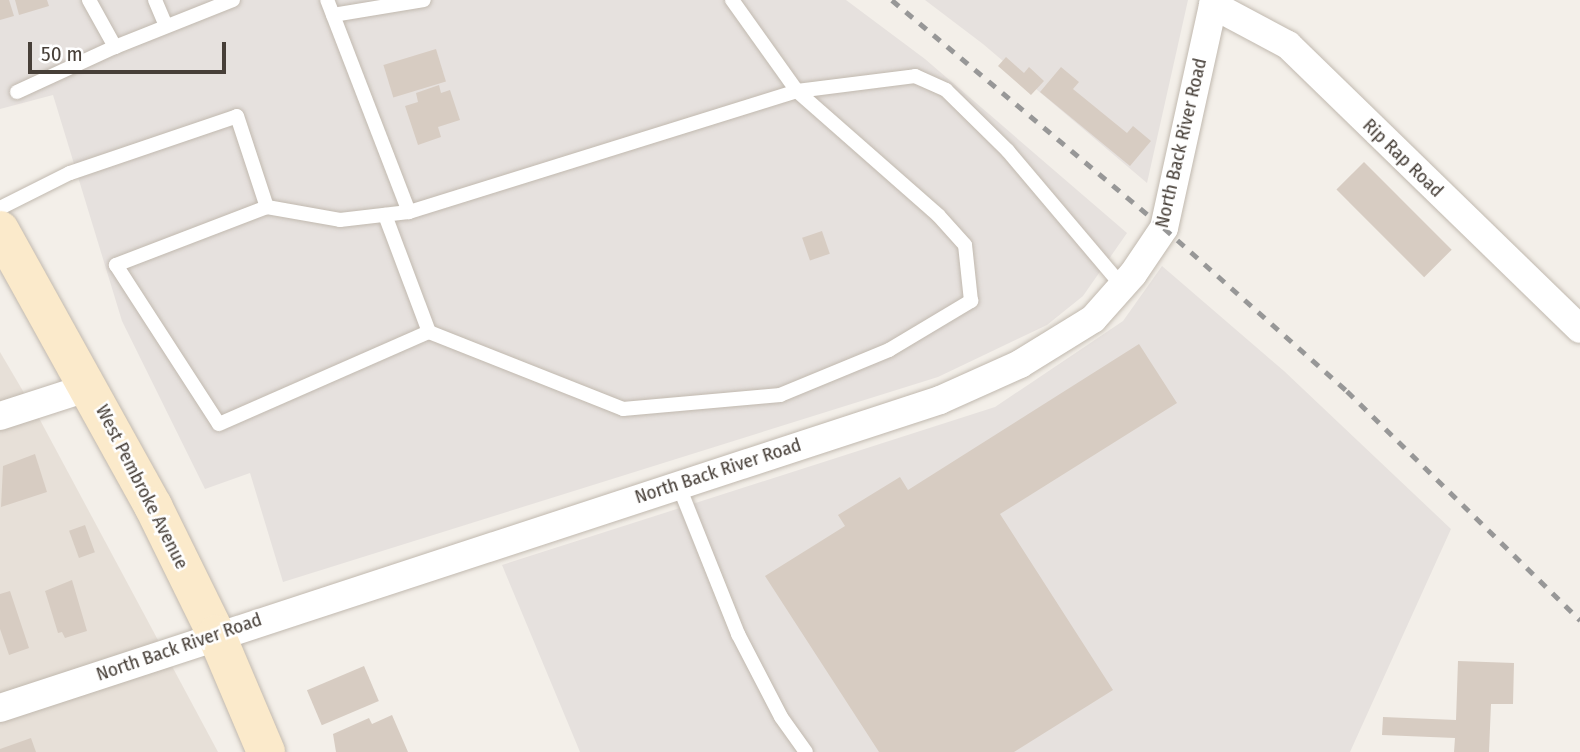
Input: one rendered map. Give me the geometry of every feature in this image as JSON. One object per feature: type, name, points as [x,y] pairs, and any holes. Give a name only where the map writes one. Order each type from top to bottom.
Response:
[{"type":"main road","name":"West Pembroke Avenue","points":[[0,230],[90,387],[216,634],[266,752]]},
{"type":"street","name":"North Back River Road","points":[[0,708],[216,634],[940,400],[1020,364],[1093,318],[1122,286],[1164,228],[1214,2]]},
{"type":"street","name":"Rip Rap Road","points":[[1214,2],[1288,45],[1580,329]]},
{"type":"street","points":[[0,416],[90,387]]},
{"type":"lane","points":[[89,0],[115,47]]},
{"type":"lane","points":[[155,0],[166,26]]},
{"type":"lane","points":[[17,92],[115,47],[233,0]]},
{"type":"lane","points":[[327,0],[409,212]]},
{"type":"lane","points":[[333,15],[424,0]]},
{"type":"lane","points":[[732,0],[797,91],[938,215],[965,246],[971,300],[889,350],[780,395],[623,409],[429,332],[219,424],[116,265],[267,207],[340,220],[409,212],[797,91],[915,76],[946,90],[1008,151],[1122,286]]},
{"type":"lane","points":[[0,208],[70,173],[237,116],[267,207]]},
{"type":"lane","points":[[385,215],[429,332]]},
{"type":"lane","points":[[678,484],[738,634],[782,718],[806,752]]},
{"type":"shaded area","points":[[0,0],[846,0],[925,59],[1127,233],[1083,296],[1047,325],[938,377],[283,582],[250,473],[205,489],[122,321],[53,95],[0,109]]},
{"type":"shaded area","points":[[925,0],[1188,0],[1147,183],[983,44]]},
{"type":"shaded area","points":[[1162,266],[1284,371],[1451,529],[1350,752],[580,752],[502,565],[995,407],[1123,321]]},
{"type":"shaded area","points":[[0,352],[40,420],[218,752],[0,752]]},
{"type":"building","points":[[0,0],[9,0],[14,16],[0,20]]},
{"type":"building","points":[[15,0],[47,0],[49,6],[19,15]]},
{"type":"building","points":[[436,49],[446,82],[393,98],[383,65]]},
{"type":"building","points":[[1006,57],[1024,73],[1029,67],[1044,81],[1031,95],[998,66]]},
{"type":"building","points":[[1061,67],[1079,82],[1073,89],[1127,133],[1133,126],[1151,141],[1130,166],[1040,92]]},
{"type":"building","points":[[439,85],[441,93],[450,90],[460,120],[438,127],[441,137],[418,145],[405,106],[418,102],[416,93]]},
{"type":"building","points":[[1364,162],[1452,250],[1424,277],[1336,190]]},
{"type":"building","points":[[822,231],[830,254],[810,261],[802,238]]},
{"type":"building","points":[[1139,344],[1177,403],[1000,514],[1113,690],[1014,752],[879,752],[765,576],[845,526],[838,515],[900,477],[908,490]]},
{"type":"building","points":[[35,454],[47,492],[1,507],[3,466]]},
{"type":"building","points":[[85,525],[95,552],[79,558],[69,531]]},
{"type":"building","points":[[72,580],[87,631],[65,638],[62,632],[58,633],[45,591]]},
{"type":"building","points":[[10,591],[29,648],[9,655],[0,629],[0,594]]},
{"type":"building","points":[[1458,661],[1514,663],[1513,704],[1491,704],[1489,752],[1454,752],[1455,738],[1382,735],[1383,717],[1456,720]]},
{"type":"building","points":[[364,666],[379,701],[322,725],[307,690]]},
{"type":"building","points":[[392,715],[408,752],[336,752],[333,734],[369,718],[372,724]]},
{"type":"building","points":[[31,738],[36,752],[0,752],[0,749]]},
{"type":"railway","points":[[892,0],[1164,228],[1347,391],[1580,620]]}]
